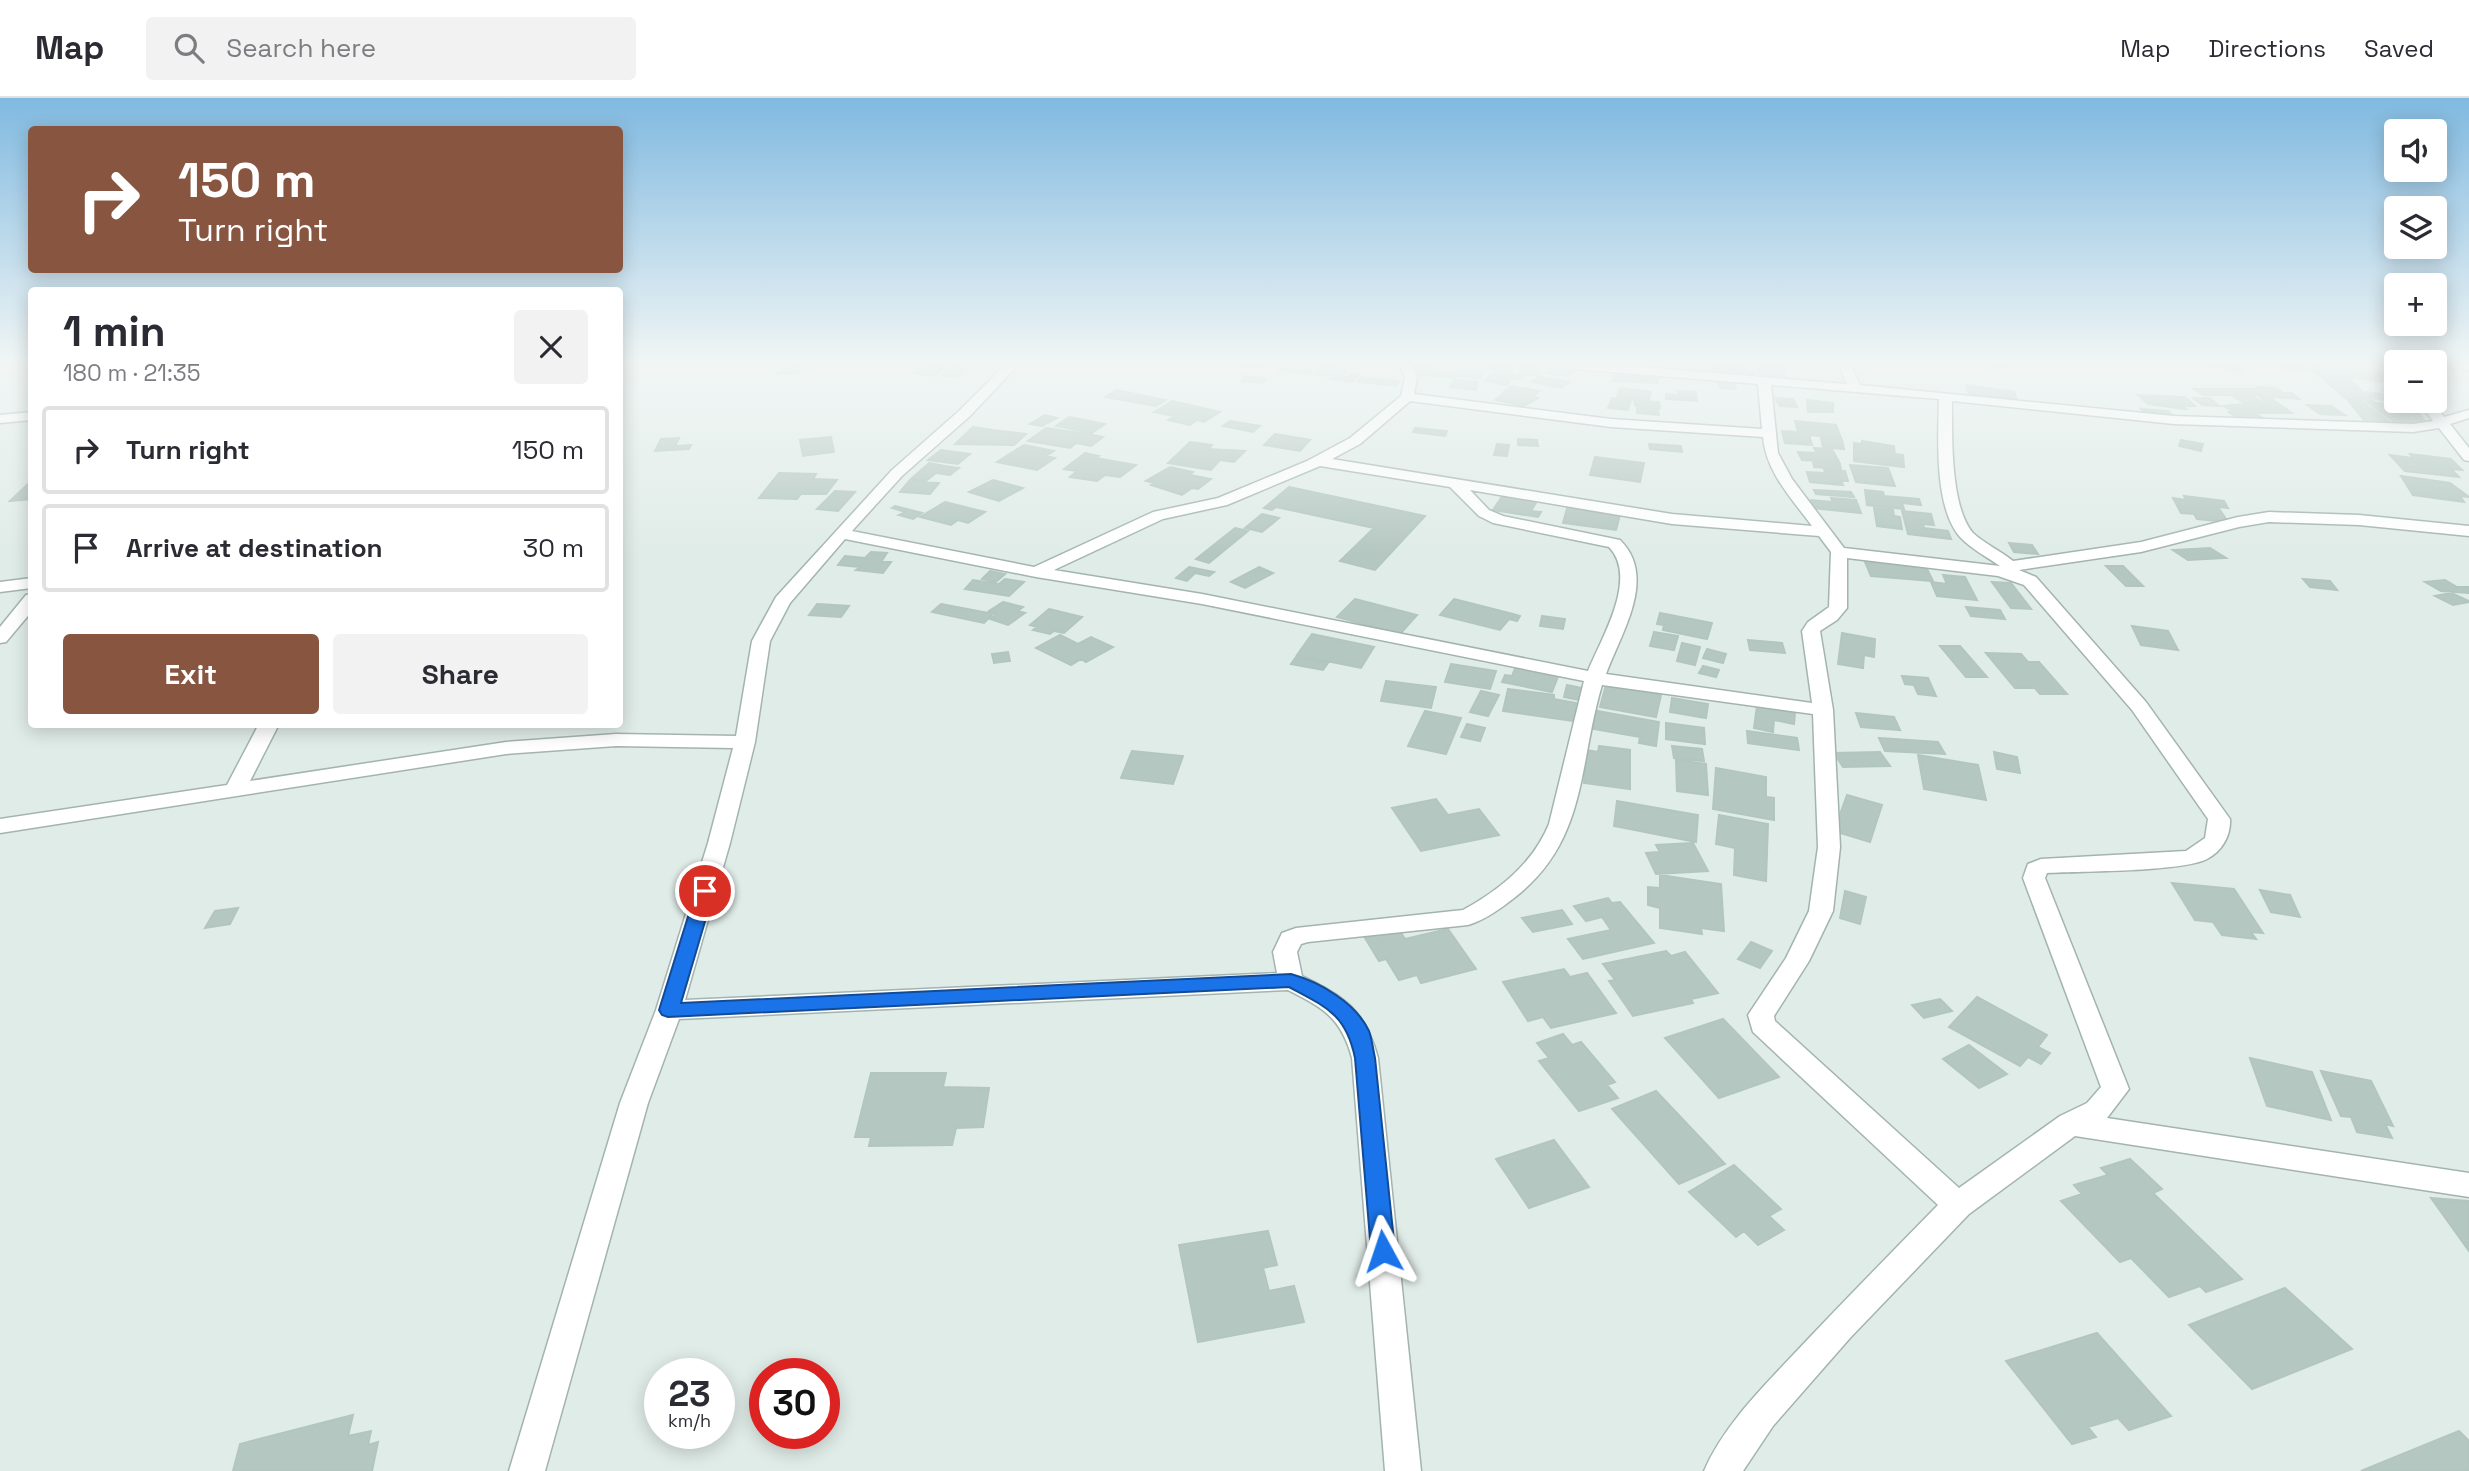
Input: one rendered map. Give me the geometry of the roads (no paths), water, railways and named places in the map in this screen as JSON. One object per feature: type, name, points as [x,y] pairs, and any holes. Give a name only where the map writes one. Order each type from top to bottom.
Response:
[{"type":"street","points":[[527,1471],[634,1103],[668,1010],[719,843],[745,742],[761,641],[782,601],[897,473],[949,427]]},
{"type":"street","points":[[1036,572],[1158,515],[1222,502],[1317,461],[1355,441],[1371,427]]},
{"type":"street","points":[[1671,427],[1768,433]]},
{"type":"street","points":[[1768,427],[1771,453],[1785,480],[1839,552],[1838,608],[1811,631],[1823,710],[1829,847],[1821,911],[1797,961],[1761,1015],[1762,1025],[1958,1205]]},
{"type":"street","points":[[1722,1471],[1762,1414],[1839,1328],[1958,1205],[2070,1124],[2097,1111],[2115,1089],[2034,878],[2036,869],[2041,866],[2175,859],[2199,855],[2207,850],[2220,832],[2219,819],[2139,706],[2038,589],[1969,537],[1958,520],[1947,466],[1946,427]]},
{"type":"street","points":[[2363,427],[2417,427]]},
{"type":"street","points":[[2446,427],[2469,457]]},
{"type":"street","points":[[1317,461],[1457,486],[1700,522],[1823,532]]},
{"type":"street","points":[[1291,981],[1285,952],[1291,939],[1298,936],[1468,917],[1488,907],[1522,879],[1538,862],[1560,827],[1595,678],[1619,622],[1628,586],[1625,554],[1614,543],[1498,520],[1484,513],[1457,486]]},
{"type":"street","points":[[1839,552],[2010,569],[2141,547],[2238,522],[2269,517],[2359,520],[2469,531]]},
{"type":"street","points":[[841,534],[1036,572],[1202,599],[1595,678],[1823,710]]},
{"type":"street","points":[[0,587],[28,584]]},
{"type":"street","points":[[0,638],[28,604]]},
{"type":"street","points":[[235,790],[267,728]]},
{"type":"street","points":[[0,826],[418,760],[562,743],[616,740],[745,742]]},
{"type":"street","points":[[668,1010],[1291,981],[1332,1002],[1345,1013],[1360,1033],[1365,1058],[1403,1471]]},
{"type":"street","points":[[2070,1124],[2469,1185]]}]
